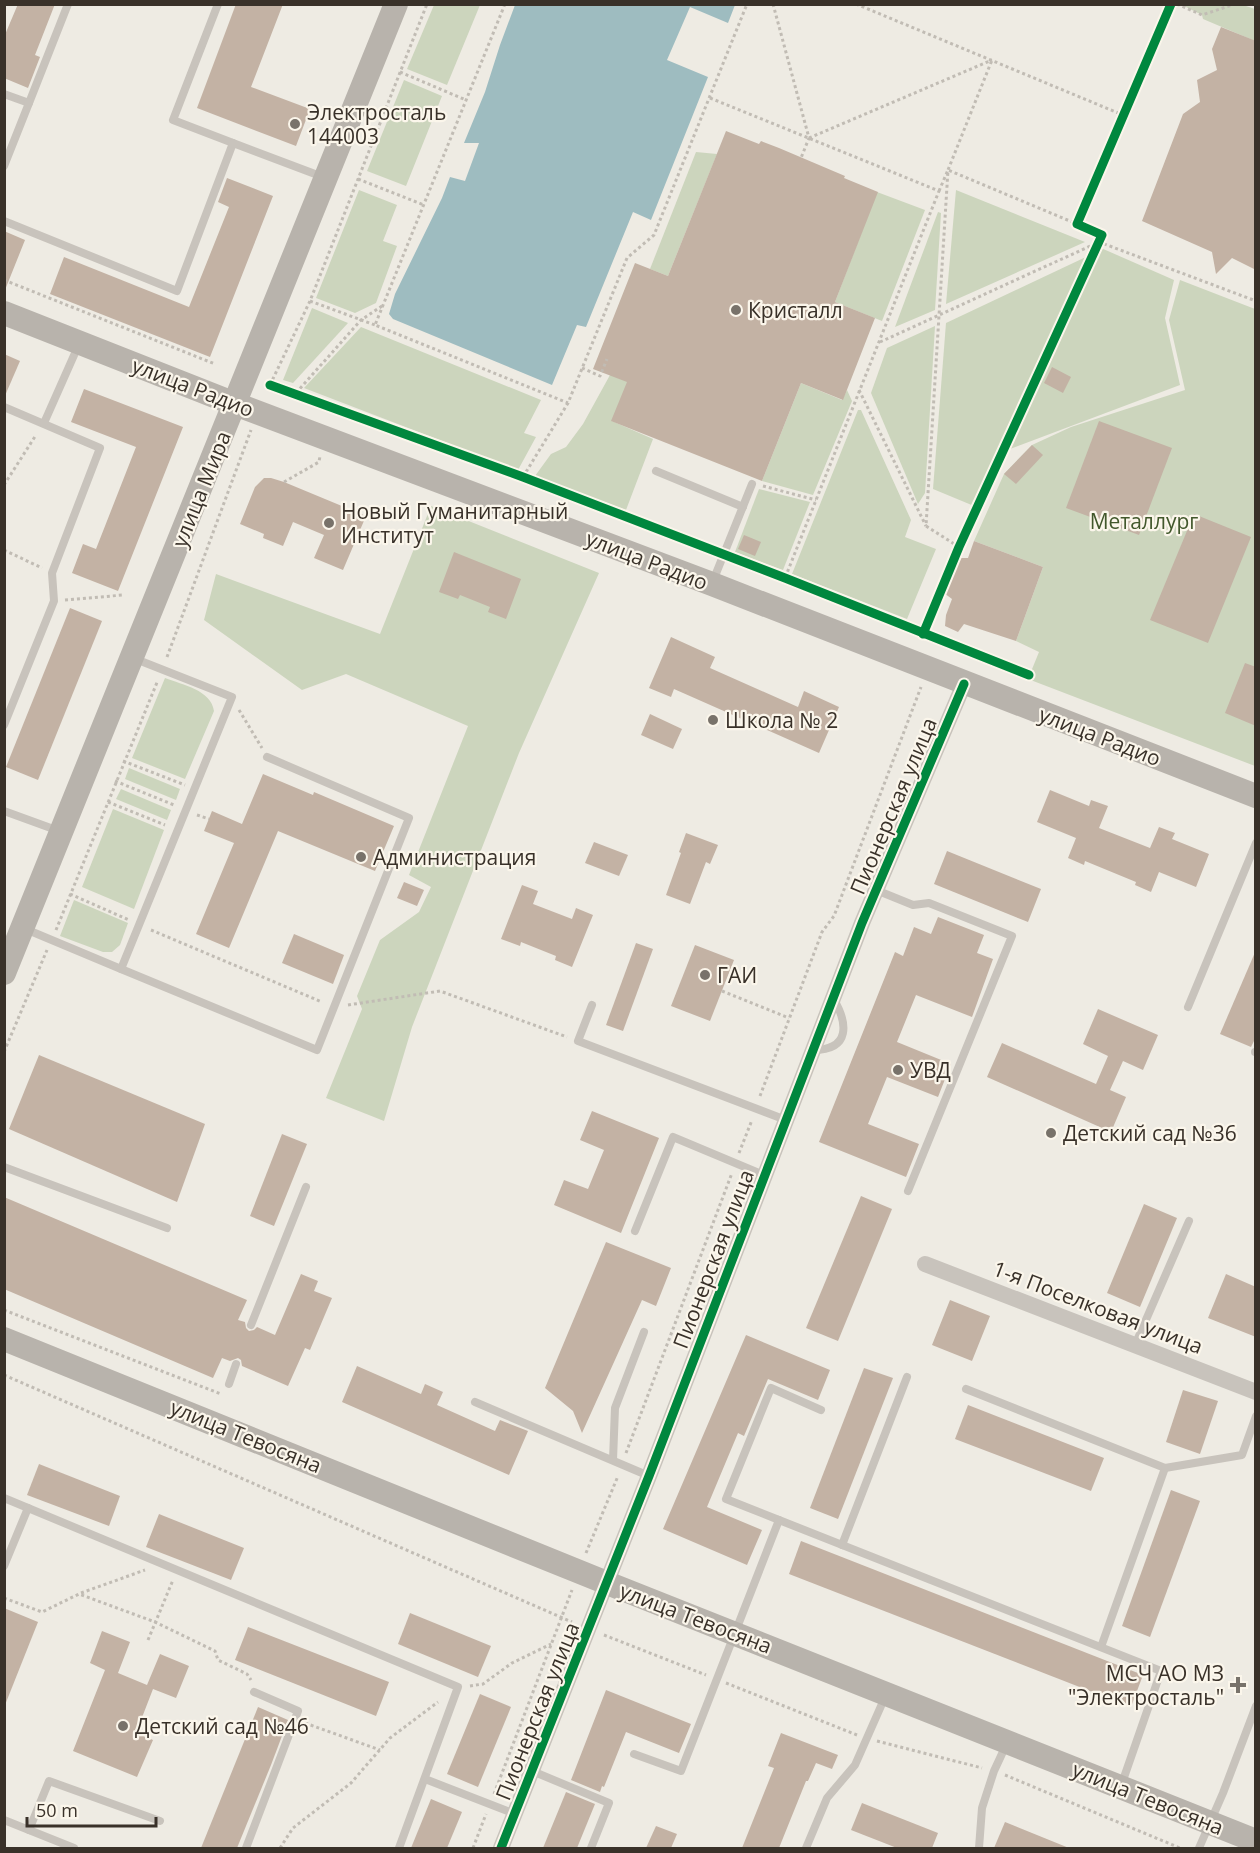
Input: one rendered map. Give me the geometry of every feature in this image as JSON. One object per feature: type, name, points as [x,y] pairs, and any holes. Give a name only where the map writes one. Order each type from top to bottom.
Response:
[{"type":"main road","name":"улица Мира","points":[[4,973],[396,4]]},
{"type":"main road","name":"улица Радио","points":[[4,313],[235,404],[712,584],[1256,796]]},
{"type":"main road","name":"улица Тевосяна","points":[[4,1339],[607,1583],[1256,1840]]},
{"type":"street","name":"Пионерская улица","points":[[501,1848],[649,1476],[833,998],[876,890],[964,684]]},
{"type":"street","name":"1-я Поселковая улица","points":[[924,1264],[1256,1392]]},
{"type":"lane","points":[[4,166],[68,4]]},
{"type":"lane","points":[[218,4],[173,120],[326,178]]},
{"type":"lane","points":[[4,94],[29,103]]},
{"type":"lane","points":[[4,221],[177,291],[233,143]]},
{"type":"lane","points":[[44,423],[80,343]]},
{"type":"lane","points":[[4,407],[100,448],[52,573],[54,601],[4,725]]},
{"type":"lane","points":[[656,471],[743,507]]},
{"type":"lane","points":[[712,584],[752,484]]},
{"type":"lane","points":[[121,969],[232,697],[132,658]]},
{"type":"lane","points":[[23,928],[317,1050],[409,818],[267,757]]},
{"type":"lane","points":[[4,811],[62,832]]},
{"type":"lane","points":[[1188,1007],[1256,843]]},
{"type":"lane","points":[[876,890],[913,905],[929,903],[1012,936],[909,1191]]},
{"type":"lane","points":[[592,1005],[578,1041],[786,1120]]},
{"type":"lane","points":[[635,1231],[673,1137],[764,1175]]},
{"type":"lane","points":[[4,1167],[167,1228]]},
{"type":"lane","points":[[251,1325],[306,1187]]},
{"type":"lane","points":[[1135,1346],[1189,1221]]},
{"type":"lane","points":[[613,1460],[615,1407],[644,1332]]},
{"type":"lane","points":[[229,1384],[236,1364]]},
{"type":"lane","points":[[842,1545],[907,1377]]},
{"type":"lane","points":[[821,1410],[771,1388],[726,1499],[1161,1671],[1121,1787]]},
{"type":"lane","points":[[966,1389],[1165,1468],[1242,1455],[1256,1416]]},
{"type":"lane","points":[[475,1402],[649,1476]]},
{"type":"lane","points":[[1101,1647],[1165,1468]]},
{"type":"lane","points":[[4,1498],[458,1688],[399,1848]]},
{"type":"lane","points":[[4,1566],[28,1508]]},
{"type":"lane","points":[[634,1754],[681,1771],[779,1520]]},
{"type":"lane","points":[[246,1848],[298,1711],[254,1692]]},
{"type":"lane","points":[[806,1848],[827,1798],[855,1765],[886,1694]]},
{"type":"lane","points":[[1199,1848],[1256,1706]]},
{"type":"lane","points":[[979,1848],[982,1808],[994,1771],[1007,1742]]},
{"type":"lane","points":[[532,1771],[609,1803],[591,1848]]},
{"type":"lane","points":[[424,1779],[515,1814]]},
{"type":"lane","points":[[28,1830],[49,1781],[160,1821]]},
{"type":"lane","points":[[4,1820],[74,1848]]},
{"type":"path","points":[[283,389],[310,301],[427,4]]},
{"type":"path","points":[[375,325],[505,4]]},
{"type":"path","points":[[524,477],[568,403],[627,258],[654,236],[747,4]]},
{"type":"path","points":[[773,4],[809,138],[801,158]]},
{"type":"path","points":[[856,4],[1123,115]]},
{"type":"path","points":[[1166,15],[1171,4]]},
{"type":"path","points":[[1177,4],[1202,15],[1235,4]]},
{"type":"path","points":[[809,138],[993,60]]},
{"type":"path","points":[[785,578],[993,60]]},
{"type":"path","points":[[400,72],[466,100]]},
{"type":"path","points":[[710,98],[939,191]]},
{"type":"path","points":[[1119,125],[1128,105]]},
{"type":"path","points":[[948,170],[1102,235],[1094,253]]},
{"type":"path","points":[[927,526],[948,170]]},
{"type":"path","points":[[358,180],[424,206]]},
{"type":"path","points":[[1082,214],[1086,227]]},
{"type":"path","points":[[878,342],[1099,242],[1256,301]]},
{"type":"path","points":[[4,280],[215,364]]},
{"type":"path","points":[[310,301],[568,403]]},
{"type":"path","points":[[283,389],[361,320],[384,305]]},
{"type":"path","points":[[582,368],[600,376],[607,359]]},
{"type":"path","points":[[283,389],[306,398]]},
{"type":"path","points":[[860,390],[927,526],[959,547]]},
{"type":"path","points":[[4,485],[44,423]]},
{"type":"path","points":[[4,1052],[162,669],[252,429]]},
{"type":"path","points":[[284,482],[319,462],[320,455]]},
{"type":"path","points":[[513,473],[535,482]]},
{"type":"path","points":[[752,484],[816,500]]},
{"type":"path","points":[[954,558],[964,536]]},
{"type":"path","points":[[4,550],[52,573]]},
{"type":"path","points":[[775,574],[796,582]]},
{"type":"path","points":[[54,601],[123,595]]},
{"type":"path","points":[[473,1848],[622,1464],[822,932],[834,916],[922,683]]},
{"type":"path","points":[[232,697],[267,757]]},
{"type":"path","points":[[123,761],[195,789]]},
{"type":"path","points":[[115,781],[186,810]]},
{"type":"path","points":[[107,801],[178,831]]},
{"type":"path","points":[[70,894],[334,1007],[440,992],[578,1041]]},
{"type":"path","points":[[722,991],[789,1018]]},
{"type":"path","points":[[4,1310],[225,1395]]},
{"type":"path","points":[[4,1598],[42,1612],[79,1594],[161,1564]]},
{"type":"path","points":[[148,1640],[177,1570]]},
{"type":"path","points":[[79,1594],[155,1622],[215,1651],[218,1660],[246,1674],[255,1686],[254,1692]]},
{"type":"path","points":[[280,1848],[293,1828],[351,1783],[390,1738],[458,1688],[483,1684],[512,1663],[552,1644]]},
{"type":"path","points":[[295,1719],[380,1750]]},
{"type":"green space","points":[[434,5],[480,5],[447,85],[407,69]]},
{"type":"green space","points":[[1182,5],[1243,5],[1255,9],[1255,41],[1203,19],[1202,15]]},
{"type":"green space","points":[[404,80],[442,96],[406,186],[367,171]]},
{"type":"green space","points":[[696,152],[717,154],[668,276],[650,269]]},
{"type":"green space","points":[[359,190],[397,205],[383,241],[397,246],[376,303],[355,313],[316,298]]},
{"type":"green space","points":[[956,190],[1085,242],[946,304]]},
{"type":"green space","points":[[877,192],[925,210],[882,321],[835,302]]},
{"type":"green space","points":[[938,212],[941,213],[935,310],[895,327]]},
{"type":"green space","points":[[1101,248],[1174,280],[1165,318],[1180,385],[1010,449]]},
{"type":"green space","points":[[1088,256],[974,506],[933,489],[946,323]]},
{"type":"green space","name":"Металлург","points":[[1180,280],[1255,309],[1255,766],[1028,679],[1039,652],[1016,641],[1043,567],[974,541],[1004,474],[1032,445],[1071,427],[1185,390],[1169,320]]},
{"type":"green space","points":[[312,308],[348,323],[293,383],[283,380]]},
{"type":"green space","points":[[935,326],[925,493],[918,504],[871,393],[887,348]]},
{"type":"green space","points":[[361,327],[541,400],[524,433],[536,437],[518,470],[304,388]]},
{"type":"green space","points":[[641,349],[612,421],[653,439],[626,510],[535,476],[551,454],[566,447],[583,424],[610,375]]},
{"type":"green space","points":[[801,383],[842,400],[847,390],[852,401],[813,495],[762,481]]},
{"type":"green space","points":[[858,410],[861,410],[911,520],[905,537],[936,549],[907,619],[792,574]]},
{"type":"green space","points":[[759,489],[810,502],[783,570],[735,552]]},
{"type":"green space","points":[[431,506],[599,573],[519,753],[412,1027],[384,1121],[326,1098],[362,1009],[357,996],[380,940],[419,912],[431,887],[409,875],[468,726],[346,674],[302,690],[204,620],[216,574],[380,634]]},
{"type":"green space","points":[[165,678],[202,693],[212,704],[214,711],[185,779],[132,758]]},
{"type":"green space","points":[[129,768],[180,789],[176,800],[125,779]]},
{"type":"green space","points":[[121,789],[171,810],[167,820],[116,799]]},
{"type":"green space","points":[[113,809],[164,830],[134,909],[82,887]]},
{"type":"green space","points":[[74,900],[128,923],[120,945],[112,952],[103,952],[60,936]]},
{"type":"water","points":[[515,5],[735,5],[728,23],[690,7],[667,60],[708,77],[651,220],[633,212],[586,327],[577,325],[552,385],[393,319],[389,314],[395,294],[450,177],[465,181],[479,143],[464,143],[485,92]]},
{"type":"building","points":[[18,4],[55,4],[35,55],[40,57],[28,88],[4,78],[4,37]]},
{"type":"building","points":[[236,4],[283,4],[251,87],[310,109],[296,146],[197,108]]},
{"type":"building","points":[[1221,27],[1256,41],[1256,270],[1232,258],[1216,274],[1212,252],[1142,221],[1183,114],[1200,102],[1197,80],[1217,70],[1212,49]]},
{"type":"building","name":"Кристалл","points":[[726,131],[759,144],[761,141],[779,148],[878,192],[835,302],[875,318],[843,400],[801,383],[762,481],[611,421],[627,382],[593,369],[635,263],[668,276]]},
{"type":"building","points":[[227,178],[273,196],[210,357],[50,294],[64,257],[189,307],[229,207],[218,202]]},
{"type":"building","points":[[4,231],[25,240],[5,290],[4,290]]},
{"type":"building","points":[[4,354],[20,361],[4,398]]},
{"type":"building","points":[[1052,367],[1071,377],[1063,393],[1044,383]]},
{"type":"building","points":[[84,389],[183,427],[118,591],[72,573],[83,544],[96,549],[136,447],[71,422]]},
{"type":"building","points":[[1099,421],[1172,448],[1139,535],[1066,508]]},
{"type":"building","points":[[1032,445],[1043,455],[1016,484],[1004,474]]},
{"type":"building","name":"Новый Гуманитарный Институт","points":[[264,478],[284,482],[366,516],[343,570],[314,558],[324,535],[293,522],[283,546],[263,538],[264,534],[240,524],[255,487]]},
{"type":"building","points":[[1194,514],[1251,537],[1208,643],[1150,620]]},
{"type":"building","points":[[744,535],[761,542],[755,556],[738,549]]},
{"type":"building","name":"Металлург","points":[[974,541],[1043,567],[1016,641],[964,624],[958,632],[945,626],[952,599],[944,593],[958,558],[968,558]]},
{"type":"building","points":[[454,552],[521,579],[506,619],[488,612],[490,607],[460,595],[458,599],[439,592]]},
{"type":"building","points":[[70,608],[102,621],[38,780],[6,767]]},
{"type":"building","points":[[671,637],[715,657],[710,668],[798,707],[804,691],[839,707],[819,753],[674,689],[671,697],[649,688]]},
{"type":"building","points":[[1245,663],[1256,667],[1256,726],[1225,713]]},
{"type":"building","points":[[650,714],[682,729],[673,749],[641,735]]},
{"type":"building","name":"Администрация","points":[[263,774],[313,795],[314,792],[394,826],[375,871],[278,831],[229,948],[196,934],[234,843],[204,831],[212,811],[242,824]]},
{"type":"building","points":[[1050,790],[1089,806],[1091,800],[1108,806],[1099,828],[1150,848],[1159,827],[1175,833],[1172,839],[1209,854],[1196,887],[1159,872],[1151,892],[1135,885],[1136,882],[1085,861],[1084,865],[1068,858],[1076,838],[1037,822]]},
{"type":"building","points":[[686,833],[718,845],[710,864],[706,862],[690,904],[666,895]]},
{"type":"building","points":[[594,842],[628,855],[619,876],[585,863]]},
{"type":"building","points":[[947,851],[1041,889],[1028,922],[934,884]]},
{"type":"building","points":[[404,882],[424,890],[417,906],[397,898]]},
{"type":"building","points":[[522,885],[538,891],[533,904],[572,919],[576,908],[593,915],[572,967],[555,960],[556,956],[521,942],[520,946],[501,939]]},
{"type":"building","name":"УВД","points":[[938,917],[984,935],[977,953],[993,959],[972,1017],[916,995],[897,1042],[951,1064],[938,1097],[887,1077],[868,1124],[919,1144],[906,1177],[819,1142],[895,952],[903,956],[914,927],[931,934]]},
{"type":"building","points":[[294,934],[344,955],[333,984],[282,963]]},
{"type":"building","points":[[636,943],[653,949],[623,1031],[606,1025]]},
{"type":"building","name":"ГАИ","points":[[695,945],[734,960],[710,1021],[671,1006]]},
{"type":"building","points":[[1256,950],[1256,1037],[1251,1047],[1220,1034]]},
{"type":"building","points":[[1098,1009],[1158,1035],[1143,1070],[1123,1061],[1110,1090],[1126,1097],[1111,1132],[987,1077],[1002,1043],[1096,1084],[1108,1056],[1083,1044]]},
{"type":"building","points":[[39,1055],[205,1124],[177,1202],[9,1129]]},
{"type":"building","points":[[592,1111],[659,1138],[621,1233],[554,1205],[564,1180],[588,1189],[604,1150],[580,1140]]},
{"type":"building","points":[[282,1134],[307,1144],[274,1226],[250,1216]]},
{"type":"building","points":[[861,1196],[892,1209],[838,1341],[806,1328]]},
{"type":"building","points":[[4,1197],[247,1300],[238,1320],[245,1322],[249,1331],[257,1327],[275,1335],[301,1274],[318,1281],[314,1291],[332,1298],[310,1350],[305,1348],[288,1386],[242,1366],[238,1358],[230,1361],[222,1358],[213,1378],[4,1289]]},
{"type":"building","points":[[1144,1204],[1177,1218],[1140,1307],[1107,1293]]},
{"type":"building","points":[[606,1242],[671,1268],[656,1306],[642,1300],[582,1433],[573,1411],[545,1388]]},
{"type":"building","points":[[1226,1274],[1256,1287],[1256,1337],[1208,1318]]},
{"type":"building","points":[[950,1300],[990,1316],[972,1361],[932,1345]]},
{"type":"building","points":[[746,1335],[830,1370],[818,1400],[768,1379],[744,1436],[738,1433],[707,1507],[762,1530],[747,1565],[663,1529]]},
{"type":"building","points":[[357,1366],[421,1394],[425,1384],[443,1392],[437,1405],[495,1431],[500,1420],[528,1431],[509,1475],[342,1402]]},
{"type":"building","points":[[864,1368],[893,1378],[838,1519],[810,1508]]},
{"type":"building","points":[[1183,1390],[1218,1401],[1200,1454],[1166,1442]]},
{"type":"building","points":[[968,1405],[1104,1458],[1091,1491],[955,1439]]},
{"type":"building","points":[[39,1464],[120,1496],[109,1526],[27,1495]]},
{"type":"building","points":[[1171,1490],[1200,1501],[1150,1637],[1122,1626]]},
{"type":"building","points":[[159,1514],[244,1548],[231,1580],[146,1547]]},
{"type":"building","points":[[801,1541],[1143,1675],[1131,1707],[789,1574]]},
{"type":"building","points":[[4,1608],[38,1622],[5,1705],[4,1705]]},
{"type":"building","points":[[410,1613],[491,1646],[478,1677],[398,1644]]},
{"type":"building","points":[[248,1627],[389,1682],[376,1716],[235,1660]]},
{"type":"building","points":[[102,1631],[130,1642],[118,1673],[147,1685],[160,1654],[189,1666],[176,1698],[153,1689],[136,1733],[153,1740],[137,1777],[73,1751],[105,1670],[90,1663]]},
{"type":"building","points":[[606,1690],[691,1724],[679,1753],[626,1732],[600,1792],[571,1780]]},
{"type":"building","points":[[480,1694],[511,1707],[478,1787],[447,1774]]},
{"type":"building","points":[[258,1707],[288,1720],[271,1765],[237,1848],[201,1848]]},
{"type":"building","points":[[781,1733],[838,1755],[832,1769],[816,1763],[806,1781],[779,1848],[742,1848],[774,1768],[768,1766]]},
{"type":"building","points":[[566,1792],[595,1804],[577,1848],[543,1848]]},
{"type":"building","points":[[431,1799],[462,1812],[447,1848],[411,1848]]},
{"type":"building","points":[[862,1803],[938,1833],[932,1848],[897,1848],[851,1830]]},
{"type":"building","points":[[1005,1822],[1069,1848],[994,1848]]},
{"type":"building","points":[[656,1826],[677,1834],[671,1848],[646,1848]]},
{"type":"cycle path","points":[[923,634],[959,547],[1102,235],[1077,224],[1171,4]]},
{"type":"cycle path","points":[[270,385],[523,477],[1029,675]]},
{"type":"cycle path","points":[[501,1848],[649,1476],[862,923],[964,684]]},
{"type":"place","name":"Электросталь 144003","points":[[295,124]]},
{"type":"place","name":"Кристалл","points":[[736,310]]},
{"type":"place","name":"Новый Гуманитарный Институт","points":[[329,523]]},
{"type":"place","name":"Школа № 2","points":[[713,720]]},
{"type":"place","name":"Администрация","points":[[361,857]]},
{"type":"place","name":"ГАИ","points":[[705,975]]},
{"type":"place","name":"УВД","points":[[898,1070]]},
{"type":"place","name":"Детский сад №36","points":[[1051,1133]]},
{"type":"place","name":"МСЧ АО МЗ \"Электросталь\"","points":[[1238,1685]]},
{"type":"place","name":"Детский сад №46","points":[[123,1726]]}]
